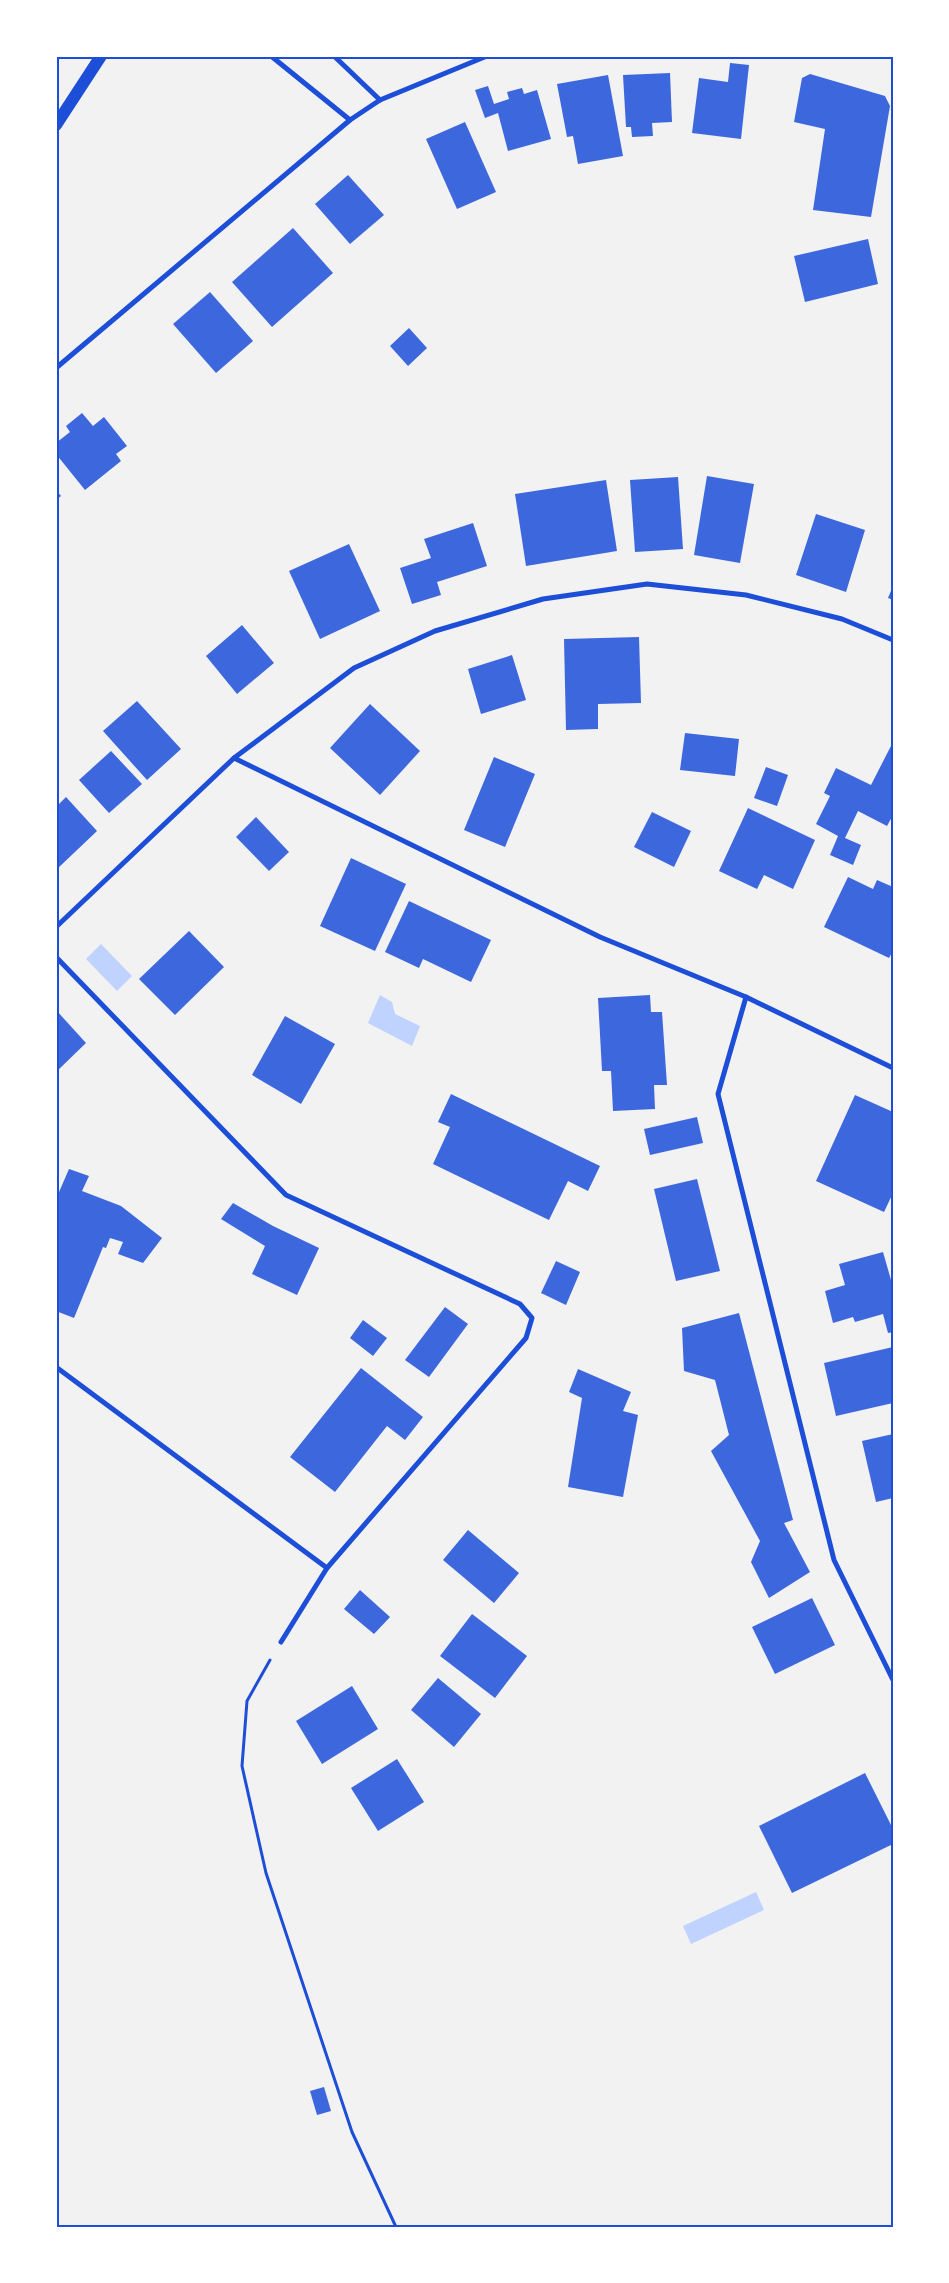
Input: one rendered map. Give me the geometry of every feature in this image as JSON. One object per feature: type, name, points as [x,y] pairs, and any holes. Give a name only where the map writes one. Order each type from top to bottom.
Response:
[{"type":"main road","points":[[56,125],[101,56]]},
{"type":"street","points":[[271,56],[350,120]]},
{"type":"street","points":[[334,56],[380,100]]},
{"type":"street","points":[[56,368],[350,120],[380,100],[487,56]]},
{"type":"street","points":[[56,927],[234,758],[354,668],[434,631],[543,599],[647,584],[746,595],[842,619],[893,640]]},
{"type":"street","points":[[234,758],[600,937],[746,997],[893,1068]]},
{"type":"street","points":[[56,957],[286,1196],[520,1304],[532,1318],[526,1338],[327,1568],[281,1642]]},
{"type":"street","points":[[746,997],[718,1094],[834,1560],[893,1680]]},
{"type":"street","points":[[56,1368],[327,1568]]},
{"type":"path","points":[[281,1642],[247,1701],[242,1766],[266,1874],[309,2008],[352,2132],[396,2227]]},
{"type":"water","points":[[101,944],[132,976],[117,991],[86,959]]},
{"type":"water","points":[[380,995],[392,1002],[395,1014],[420,1026],[412,1046],[368,1023]]},
{"type":"water","points":[[756,1892],[764,1910],[691,1944],[683,1926]]},
{"type":"building","points":[[730,63],[749,65],[741,139],[692,133],[699,78],[728,82]]},
{"type":"building","points":[[670,73],[672,122],[652,123],[653,136],[632,137],[631,127],[626,127],[623,75]]},
{"type":"building","points":[[810,74],[885,96],[890,106],[871,217],[813,210],[825,129],[794,122],[802,78]]},
{"type":"building","points":[[608,75],[623,156],[578,164],[573,136],[567,137],[557,84]]},
{"type":"building","points":[[488,86],[494,104],[509,99],[507,92],[522,88],[524,94],[537,90],[551,139],[508,151],[498,113],[485,118],[475,90]]},
{"type":"building","points":[[465,122],[496,192],[457,209],[426,139]]},
{"type":"building","points":[[348,175],[384,215],[350,244],[315,204]]},
{"type":"building","points":[[293,228],[333,273],[272,327],[232,282]]},
{"type":"building","points":[[868,239],[878,284],[805,302],[794,256]]},
{"type":"building","points":[[210,292],[253,341],[216,373],[173,324]]},
{"type":"building","points":[[409,328],[427,348],[408,366],[390,346]]},
{"type":"building","points":[[82,413],[93,426],[104,417],[127,446],[116,454],[121,461],[85,490],[56,454],[56,443],[70,432],[66,426]]},
{"type":"building","points":[[707,476],[754,484],[740,563],[694,555]]},
{"type":"building","points":[[678,477],[683,549],[635,552],[630,480]]},
{"type":"building","points":[[606,480],[617,551],[526,566],[515,494]]},
{"type":"building","points":[[56,490],[61,496],[56,500]]},
{"type":"building","points":[[816,514],[865,530],[846,592],[796,575]]},
{"type":"building","points":[[473,523],[487,566],[437,582],[441,595],[412,604],[400,568],[431,558],[424,539]]},
{"type":"building","points":[[349,544],[380,611],[320,639],[289,571]]},
{"type":"building","points":[[893,586],[893,600],[888,598]]},
{"type":"building","points":[[242,625],[274,663],[237,694],[206,656]]},
{"type":"building","points":[[639,637],[641,703],[598,704],[598,729],[566,730],[564,639]]},
{"type":"building","points":[[512,655],[526,700],[481,714],[468,669]]},
{"type":"building","points":[[137,701],[181,749],[147,780],[103,731]]},
{"type":"building","points":[[370,704],[420,751],[380,795],[330,748]]},
{"type":"building","points":[[685,733],[739,739],[735,776],[680,770]]},
{"type":"building","points":[[893,742],[893,815],[887,826],[858,811],[845,838],[861,845],[853,865],[830,855],[838,836],[816,824],[830,796],[824,793],[836,768],[871,785]]},
{"type":"building","points":[[111,751],[142,784],[109,813],[79,780]]},
{"type":"building","points":[[494,757],[535,774],[505,847],[464,830]]},
{"type":"building","points":[[766,767],[788,775],[777,806],[754,798]]},
{"type":"building","points":[[66,797],[97,831],[56,870],[56,807]]},
{"type":"building","points":[[748,808],[815,840],[793,889],[764,875],[757,889],[719,871]]},
{"type":"building","points":[[652,812],[691,831],[674,867],[634,847]]},
{"type":"building","points":[[256,817],[289,852],[269,871],[236,837]]},
{"type":"building","points":[[351,858],[406,884],[375,951],[320,926]]},
{"type":"building","points":[[848,877],[873,889],[877,880],[893,887],[893,951],[889,958],[824,927]]},
{"type":"building","points":[[409,901],[491,940],[471,982],[423,959],[419,968],[385,952]]},
{"type":"building","points":[[189,931],[224,967],[175,1015],[139,979]]},
{"type":"building","points":[[650,995],[651,1012],[662,1012],[667,1085],[654,1085],[655,1109],[613,1111],[611,1071],[602,1071],[598,998]]},
{"type":"building","points":[[56,1010],[86,1043],[56,1072]]},
{"type":"building","points":[[285,1016],[335,1044],[301,1104],[252,1075]]},
{"type":"building","points":[[451,1094],[600,1166],[588,1191],[568,1181],[549,1220],[433,1164],[450,1127],[438,1122]]},
{"type":"building","points":[[855,1095],[893,1112],[893,1193],[884,1212],[816,1181]]},
{"type":"building","points":[[697,1117],[703,1143],[650,1155],[644,1129]]},
{"type":"building","points":[[69,1169],[89,1176],[82,1191],[121,1206],[162,1238],[143,1263],[118,1254],[123,1242],[110,1238],[106,1248],[103,1247],[74,1318],[56,1311],[56,1199]]},
{"type":"building","points":[[697,1179],[720,1271],[676,1281],[654,1189]]},
{"type":"building","points":[[233,1203],[273,1226],[319,1248],[297,1295],[252,1274],[265,1246],[221,1219]]},
{"type":"building","points":[[883,1252],[893,1287],[893,1332],[888,1333],[883,1314],[855,1322],[853,1317],[833,1323],[825,1291],[845,1285],[839,1264]]},
{"type":"building","points":[[556,1261],[580,1272],[566,1305],[541,1293]]},
{"type":"building","points":[[445,1307],[468,1324],[429,1377],[405,1360]]},
{"type":"building","points":[[739,1313],[793,1520],[784,1523],[810,1572],[769,1598],[751,1562],[760,1541],[711,1451],[729,1435],[715,1380],[684,1371],[682,1328]]},
{"type":"building","points":[[363,1320],[387,1338],[373,1356],[350,1338]]},
{"type":"building","points":[[893,1347],[893,1403],[836,1416],[824,1363]]},
{"type":"building","points":[[361,1368],[423,1417],[405,1440],[387,1426],[335,1492],[290,1457]]},
{"type":"building","points":[[578,1369],[631,1392],[623,1411],[638,1415],[623,1497],[568,1487],[582,1398],[569,1392]]},
{"type":"building","points":[[893,1434],[893,1498],[876,1502],[862,1441]]},
{"type":"building","points":[[468,1530],[519,1573],[494,1603],[443,1560]]},
{"type":"building","points":[[360,1590],[390,1617],[374,1634],[344,1609]]},
{"type":"building","points":[[812,1598],[835,1645],[775,1674],[752,1627]]},
{"type":"building","points":[[472,1614],[527,1656],[495,1698],[440,1656]]},
{"type":"building","points":[[438,1678],[481,1714],[454,1747],[411,1710]]},
{"type":"building","points":[[352,1686],[378,1729],[322,1764],[296,1721]]},
{"type":"building","points":[[397,1759],[424,1802],[378,1831],[351,1788]]},
{"type":"building","points":[[865,1773],[893,1829],[893,1844],[792,1893],[759,1826]]},
{"type":"building","points":[[324,2087],[331,2111],[317,2115],[310,2091]]}]
